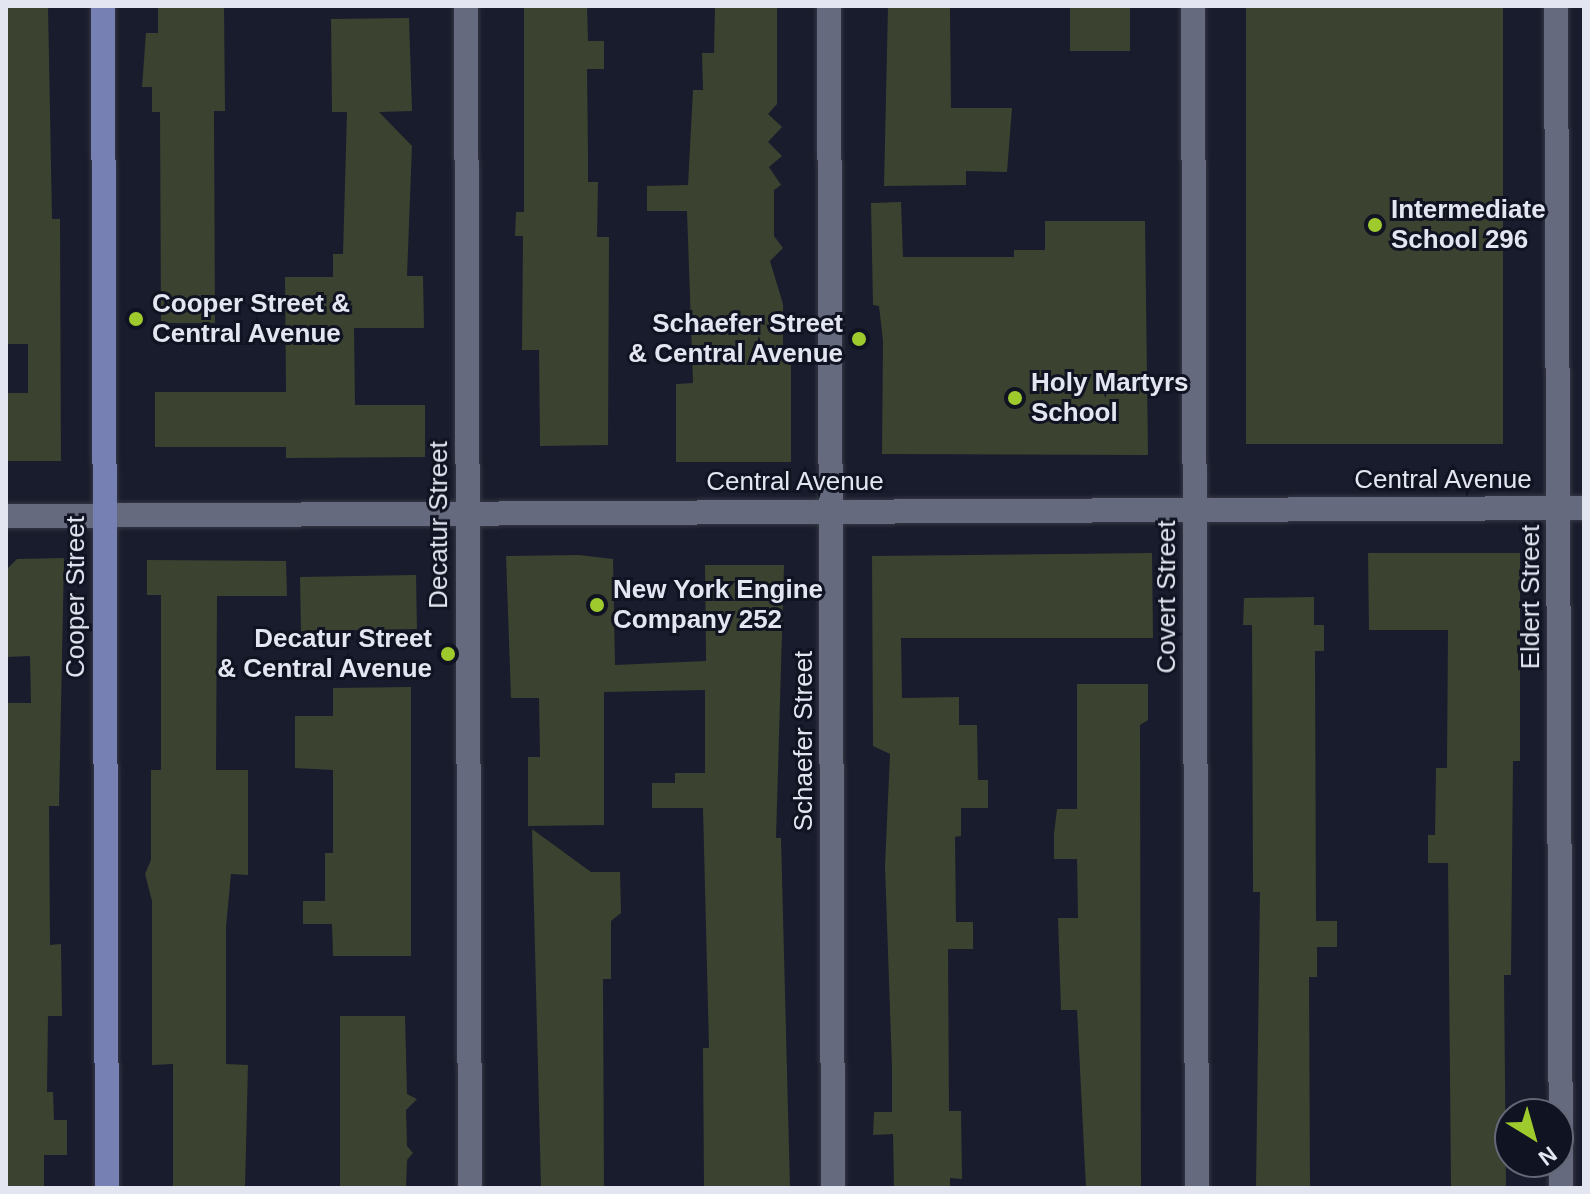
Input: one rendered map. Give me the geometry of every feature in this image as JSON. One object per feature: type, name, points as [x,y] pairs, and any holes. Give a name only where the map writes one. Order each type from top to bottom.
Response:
[{"type":"main road","name":"Cooper Street","points":[[103,6],[107,1188]]},
{"type":"street","name":"Decatur Street","points":[[466,6],[470,1188]]},
{"type":"street","name":"Schaefer Street","points":[[829,6],[833,1188]]},
{"type":"street","name":"Covert Street","points":[[1193,6],[1197,1188]]},
{"type":"street","name":"Eldert Street","points":[[1556,6],[1561,1188]]},
{"type":"street","name":"Central Avenue","points":[[6,516],[1584,508]]},
{"type":"building","points":[[6,6],[48,6],[52,219],[60,219],[61,461],[6,461],[6,393],[28,393],[28,344],[6,344]]},
{"type":"building","points":[[158,6],[224,6],[225,111],[214,111],[215,323],[161,323],[160,112],[152,112],[152,87],[142,87],[146,33],[158,33]]},
{"type":"building","points":[[524,6],[587,6],[588,41],[604,41],[604,69],[587,69],[588,182],[598,182],[597,237],[609,237],[608,445],[540,446],[539,350],[522,350],[523,236],[515,236],[516,212],[524,212]]},
{"type":"building","points":[[715,6],[777,6],[777,104],[768,114],[782,127],[768,142],[782,156],[769,167],[781,185],[774,190],[774,236],[783,248],[770,261],[783,304],[783,359],[791,359],[791,462],[676,462],[676,384],[693,383],[687,211],[647,211],[647,186],[688,185],[693,90],[703,90],[702,53],[714,53]]},
{"type":"building","points":[[888,6],[950,6],[951,108],[1012,108],[1007,172],[966,171],[966,185],[884,186]]},
{"type":"building","points":[[1070,6],[1130,6],[1130,51],[1070,51]]},
{"type":"building","name":"Intermediate School 296","points":[[1246,6],[1503,6],[1503,444],[1246,444]]},
{"type":"building","points":[[409,18],[412,111],[379,112],[412,146],[407,276],[423,276],[424,328],[354,328],[355,405],[425,405],[425,457],[286,458],[286,447],[155,447],[155,392],[286,392],[285,277],[333,277],[333,254],[343,254],[347,112],[332,112],[331,19]]},
{"type":"building","name":"Holy Martyrs School","points":[[901,202],[903,257],[1014,257],[1014,250],[1045,250],[1045,221],[1145,221],[1148,455],[882,454],[883,341],[879,306],[873,305],[871,203]]},
{"type":"building","points":[[1152,553],[1153,638],[901,638],[902,698],[959,697],[959,725],[977,725],[978,780],[988,780],[988,808],[961,808],[961,836],[955,837],[956,922],[973,922],[973,949],[948,949],[949,1111],[961,1111],[962,1179],[950,1178],[950,1188],[894,1188],[893,1134],[873,1135],[874,1112],[892,1112],[892,1067],[885,866],[890,754],[873,746],[872,556]]},
{"type":"building","points":[[1368,553],[1520,553],[1520,761],[1513,761],[1511,975],[1504,975],[1505,1098],[1494,1098],[1494,1178],[1506,1178],[1506,1188],[1451,1188],[1448,863],[1428,863],[1428,835],[1435,835],[1436,768],[1447,768],[1448,630],[1369,630]]},
{"type":"building","points":[[579,555],[613,559],[615,665],[706,661],[705,565],[784,565],[776,838],[781,838],[790,1188],[704,1188],[703,1048],[709,1048],[703,808],[652,808],[652,783],[675,783],[675,773],[705,773],[705,690],[604,692],[604,825],[528,826],[528,757],[540,757],[539,698],[511,698],[506,556]]},
{"type":"building","points":[[64,558],[59,806],[49,806],[50,945],[61,944],[62,1016],[48,1016],[47,1092],[53,1092],[54,1120],[67,1120],[67,1155],[44,1155],[44,1188],[6,1188],[6,703],[31,703],[30,656],[6,657],[6,570],[17,559]]},
{"type":"building","points":[[147,560],[286,561],[287,596],[217,596],[216,770],[248,770],[248,875],[231,874],[226,927],[226,1064],[248,1065],[245,1188],[173,1188],[173,1064],[152,1065],[152,901],[145,874],[151,860],[151,770],[161,770],[161,595],[147,595]]},
{"type":"building","points":[[416,575],[417,629],[301,631],[300,577]]},
{"type":"building","points":[[1314,597],[1314,625],[1324,625],[1324,651],[1315,651],[1316,921],[1337,921],[1337,947],[1317,947],[1317,977],[1309,977],[1310,1188],[1256,1188],[1260,892],[1253,892],[1252,625],[1243,625],[1244,598]]},
{"type":"building","points":[[1077,684],[1148,684],[1148,720],[1140,725],[1141,1188],[1086,1188],[1077,1010],[1061,1010],[1058,918],[1078,918],[1077,859],[1054,859],[1054,834],[1057,809],[1077,809]]},
{"type":"building","points":[[411,687],[411,956],[333,956],[332,924],[303,924],[303,901],[325,901],[325,853],[333,853],[333,770],[295,768],[295,716],[333,716],[333,688]]},
{"type":"building","points":[[532,829],[591,872],[620,872],[621,913],[611,921],[611,979],[603,979],[604,1188],[541,1188]]},
{"type":"building","points":[[340,1016],[405,1016],[407,1094],[417,1099],[406,1110],[407,1146],[413,1153],[407,1160],[406,1188],[340,1188]]},
{"type":"place","name":"Intermediate School 296","points":[[1375,225]]},
{"type":"place","name":"Cooper Street & Central Avenue","points":[[136,319]]},
{"type":"place","name":"Schaefer Street & Central Avenue","points":[[859,339]]},
{"type":"place","name":"Holy Martyrs School","points":[[1015,398]]},
{"type":"place","name":"New York Engine Company 252","points":[[597,605]]},
{"type":"place","name":"Decatur Street & Central Avenue","points":[[448,654]]}]
